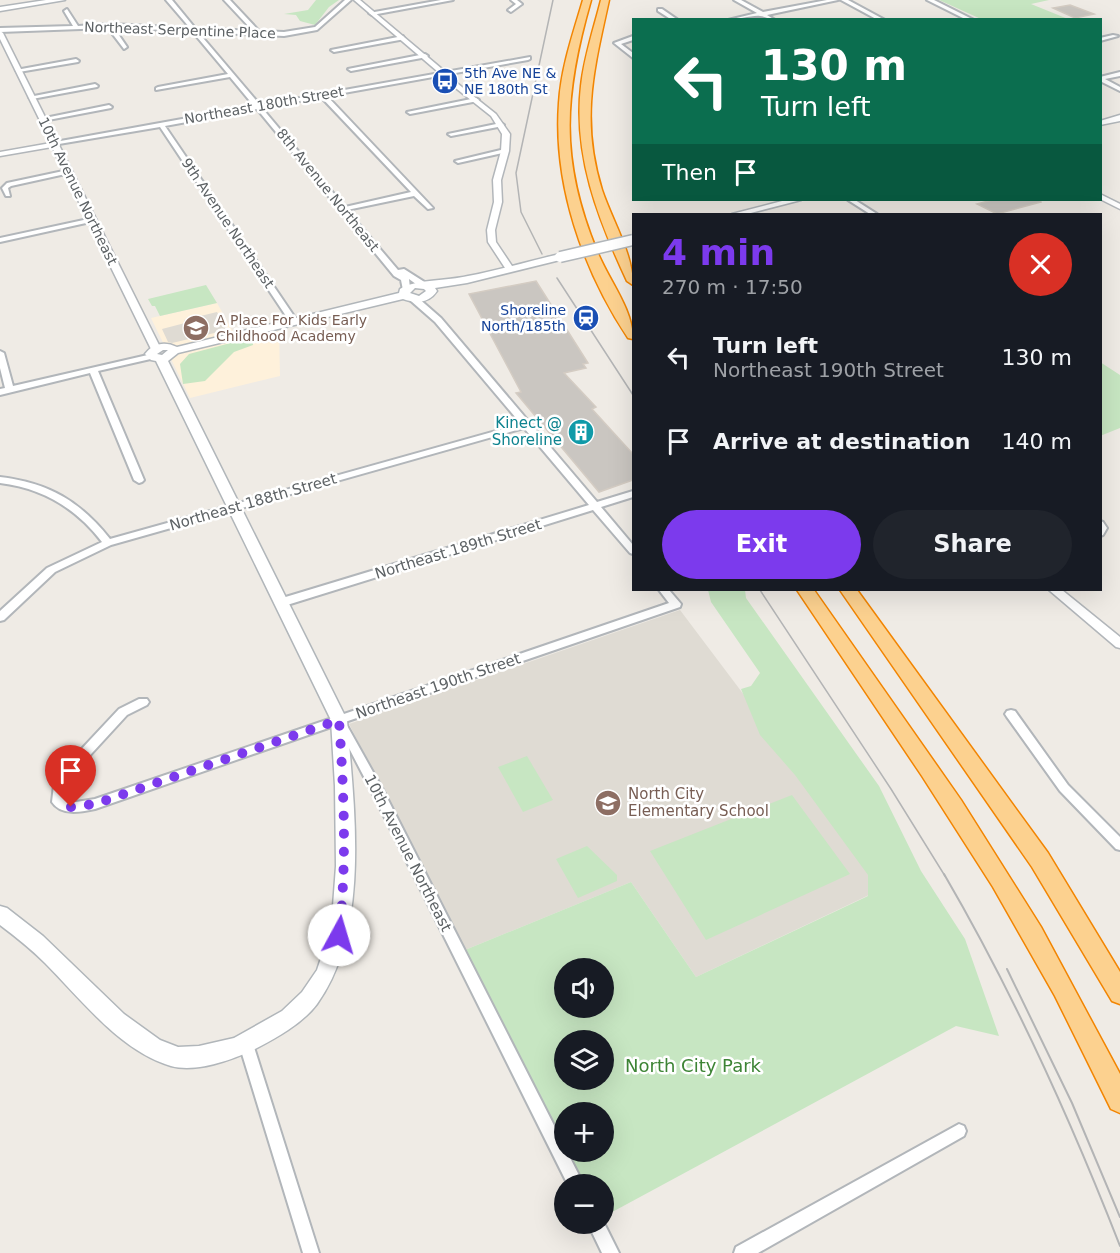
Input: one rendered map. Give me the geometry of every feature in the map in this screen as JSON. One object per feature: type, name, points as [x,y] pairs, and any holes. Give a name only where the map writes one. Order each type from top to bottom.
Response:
[{"type":"highway","points":[[587,0],[570,59],[562,135],[573,201],[595,262],[632,333]]},
{"type":"highway","points":[[605,0],[585,87],[586,144],[602,211],[632,279]]},
{"type":"highway","points":[[602,16],[614,0]]},
{"type":"highway","points":[[565,90],[561,63],[570,18]]},
{"type":"highway","points":[[806,591],[967,826],[1002,882],[1077,1014],[1120,1100]]},
{"type":"highway","points":[[849,591],[1040,860],[1120,993]]},
{"type":"main road","points":[[0,9],[61,0]]},
{"type":"main road","points":[[1102,122],[1120,118]]},
{"type":"main road","points":[[740,213],[792,201]]},
{"type":"main road","points":[[156,354],[169,357],[174,351],[632,240]]},
{"type":"main road","name":"10th Avenue Northeast","points":[[156,354],[235,507],[339,720]]},
{"type":"main road","points":[[0,914],[34,941],[115,1018],[144,1040],[173,1057],[209,1055],[246,1044],[273,1029],[310,999],[333,957],[339,935],[343,894],[344,780],[339,720]]},
{"type":"street","name":"8th Avenue Northeast","points":[[169,0],[397,274],[405,279],[408,294],[429,311],[632,550]]},
{"type":"street","points":[[227,0],[258,33]]},
{"type":"street","name":"Northeast Serpentine Place","points":[[0,31],[110,26],[284,34],[317,28],[348,0]]},
{"type":"street","points":[[357,0],[425,56],[440,70],[440,73],[494,115],[501,125],[506,134],[505,151],[497,180],[498,202],[491,230],[492,242],[510,269]]},
{"type":"street","points":[[372,13],[450,0]]},
{"type":"street","points":[[737,0],[769,18]]},
{"type":"street","points":[[741,18],[835,0]]},
{"type":"street","points":[[844,0],[879,18]]},
{"type":"street","points":[[930,0],[968,18]]},
{"type":"street","points":[[512,10],[516,2]]},
{"type":"street","points":[[660,10],[673,18]]},
{"type":"street","points":[[67,11],[76,26]]},
{"type":"street","points":[[110,26],[124,47]]},
{"type":"street","name":"10th Avenue Northeast","points":[[0,31],[156,354]]},
{"type":"street","points":[[334,50],[403,38]]},
{"type":"street","points":[[632,38],[617,43],[632,55]]},
{"type":"street","points":[[1102,40],[1114,39]]},
{"type":"street","points":[[351,69],[425,56]]},
{"type":"street","name":"Northeast 180th Street","points":[[0,154],[528,58]]},
{"type":"street","points":[[19,70],[76,61]]},
{"type":"street","points":[[1102,78],[1120,74]]},
{"type":"street","points":[[158,89],[233,75]]},
{"type":"street","points":[[1102,80],[1120,88]]},
{"type":"street","points":[[32,97],[96,86]]},
{"type":"street","points":[[322,94],[430,208]]},
{"type":"street","points":[[410,112],[476,100]]},
{"type":"street","points":[[43,119],[110,107]]},
{"type":"street","name":"9th Avenue Northeast","points":[[161,124],[294,322]]},
{"type":"street","points":[[451,134],[501,125]]},
{"type":"street","points":[[458,161],[505,151]]},
{"type":"street","points":[[8,195],[4,188],[9,184],[69,172]]},
{"type":"street","points":[[343,209],[417,193]]},
{"type":"street","points":[[1102,197],[1118,203]]},
{"type":"street","points":[[853,201],[871,213]]},
{"type":"street","points":[[0,240],[93,220]]},
{"type":"street","name":"8th Avenue Northeast","points":[[395,269],[410,275],[428,290]]},
{"type":"street","points":[[428,290],[429,311]]},
{"type":"street","points":[[0,353],[10,390]]},
{"type":"street","points":[[0,392],[156,354]]},
{"type":"street","points":[[93,370],[139,480]]},
{"type":"street","name":"Northeast 188th Street","points":[[0,617],[51,570],[108,543],[525,425]]},
{"type":"street","points":[[0,480],[36,487],[64,502],[89,519],[108,543]]},
{"type":"street","name":"Northeast 189th Street","points":[[283,603],[632,494]]},
{"type":"street","name":"Northeast 190th Street","points":[[143,702],[123,712],[65,774],[58,794],[58,802],[62,806],[95,804],[676,604],[665,591]]},
{"type":"street","points":[[1056,591],[1120,644]]},
{"type":"street","points":[[1011,714],[1064,788],[1120,845]]},
{"type":"street","name":"10th Avenue Northeast","points":[[339,720],[379,793],[570,1174]]},
{"type":"street","points":[[246,1044],[311,1253]]},
{"type":"street","points":[[742,1253],[959,1131]]},
{"type":"street","points":[[601,1234],[611,1253]]},
{"type":"shaded area","points":[[217,303],[238,340],[279,331],[280,376],[190,398],[151,318]]},
{"type":"shaded area","name":"A Place For Kids Early Childhood Academy","points":[[217,312],[227,330],[172,343],[168,342],[162,329],[185,323],[184,320]]},
{"type":"shaded area","name":"North City Elementary School","points":[[680,610],[888,886],[696,977],[631,882],[465,950],[349,724]]},
{"type":"green space","points":[[316,0],[339,0],[329,7],[315,25],[300,21],[296,15],[284,14],[308,10]]},
{"type":"green space","points":[[939,0],[1049,0],[1031,4],[1066,18],[979,18]]},
{"type":"green space","points":[[206,285],[217,303],[160,316],[148,299]]},
{"type":"green space","points":[[253,337],[253,345],[234,352],[205,381],[183,384],[180,364],[189,354]]},
{"type":"green space","points":[[1102,363],[1120,375],[1120,428],[1102,435]]},
{"type":"green space","name":"North City Park","points":[[708,591],[745,591],[746,598],[879,786],[921,871],[965,939],[999,1036],[956,1026],[614,1211],[614,1174],[577,1174],[571,1162],[614,1162],[614,1102],[554,1102],[554,1128],[465,950],[631,882],[696,977],[868,896],[868,875],[795,775],[760,735],[741,689],[751,686],[760,673],[711,602]]},
{"type":"green space","points":[[527,756],[553,800],[523,812],[498,767]]},
{"type":"green space","points":[[792,795],[850,874],[706,940],[650,851]]},
{"type":"green space","points":[[587,846],[617,875],[617,881],[578,898],[556,859]]},
{"type":"building","points":[[1070,5],[1094,14],[1075,18],[1053,8]]},
{"type":"building","points":[[988,201],[1041,202],[1001,213],[995,213],[977,204]]},
{"type":"building","points":[[536,281],[588,363],[583,364],[586,368],[564,373],[596,407],[592,409],[632,453],[632,480],[599,492],[516,393],[521,392],[469,294]]},
{"type":"tram line","points":[[542,254],[521,212],[516,173],[553,0]]},
{"type":"tram line","points":[[557,278],[632,393]]},
{"type":"tram line","points":[[761,591],[891,789],[945,876]]},
{"type":"tram line","points":[[944,874],[970,919],[1040,1057],[1120,1246]]},
{"type":"tram line","points":[[1007,969],[1072,1103],[1120,1217]]},
{"type":"place","name":"5th Ave NE & NE 180th St","points":[[445,81]]},
{"type":"place","name":"Shoreline North/185th","points":[[586,318]]},
{"type":"place","name":"A Place For Kids Early Childhood Academy","points":[[196,328]]},
{"type":"place","name":"Kinect @ Shoreline","points":[[581,432]]},
{"type":"place","name":"North City Elementary School","points":[[608,803]]},
{"type":"route","points":[[71,807],[95,804],[339,720],[344,780],[344,831],[343,904],[339,935]]}]
